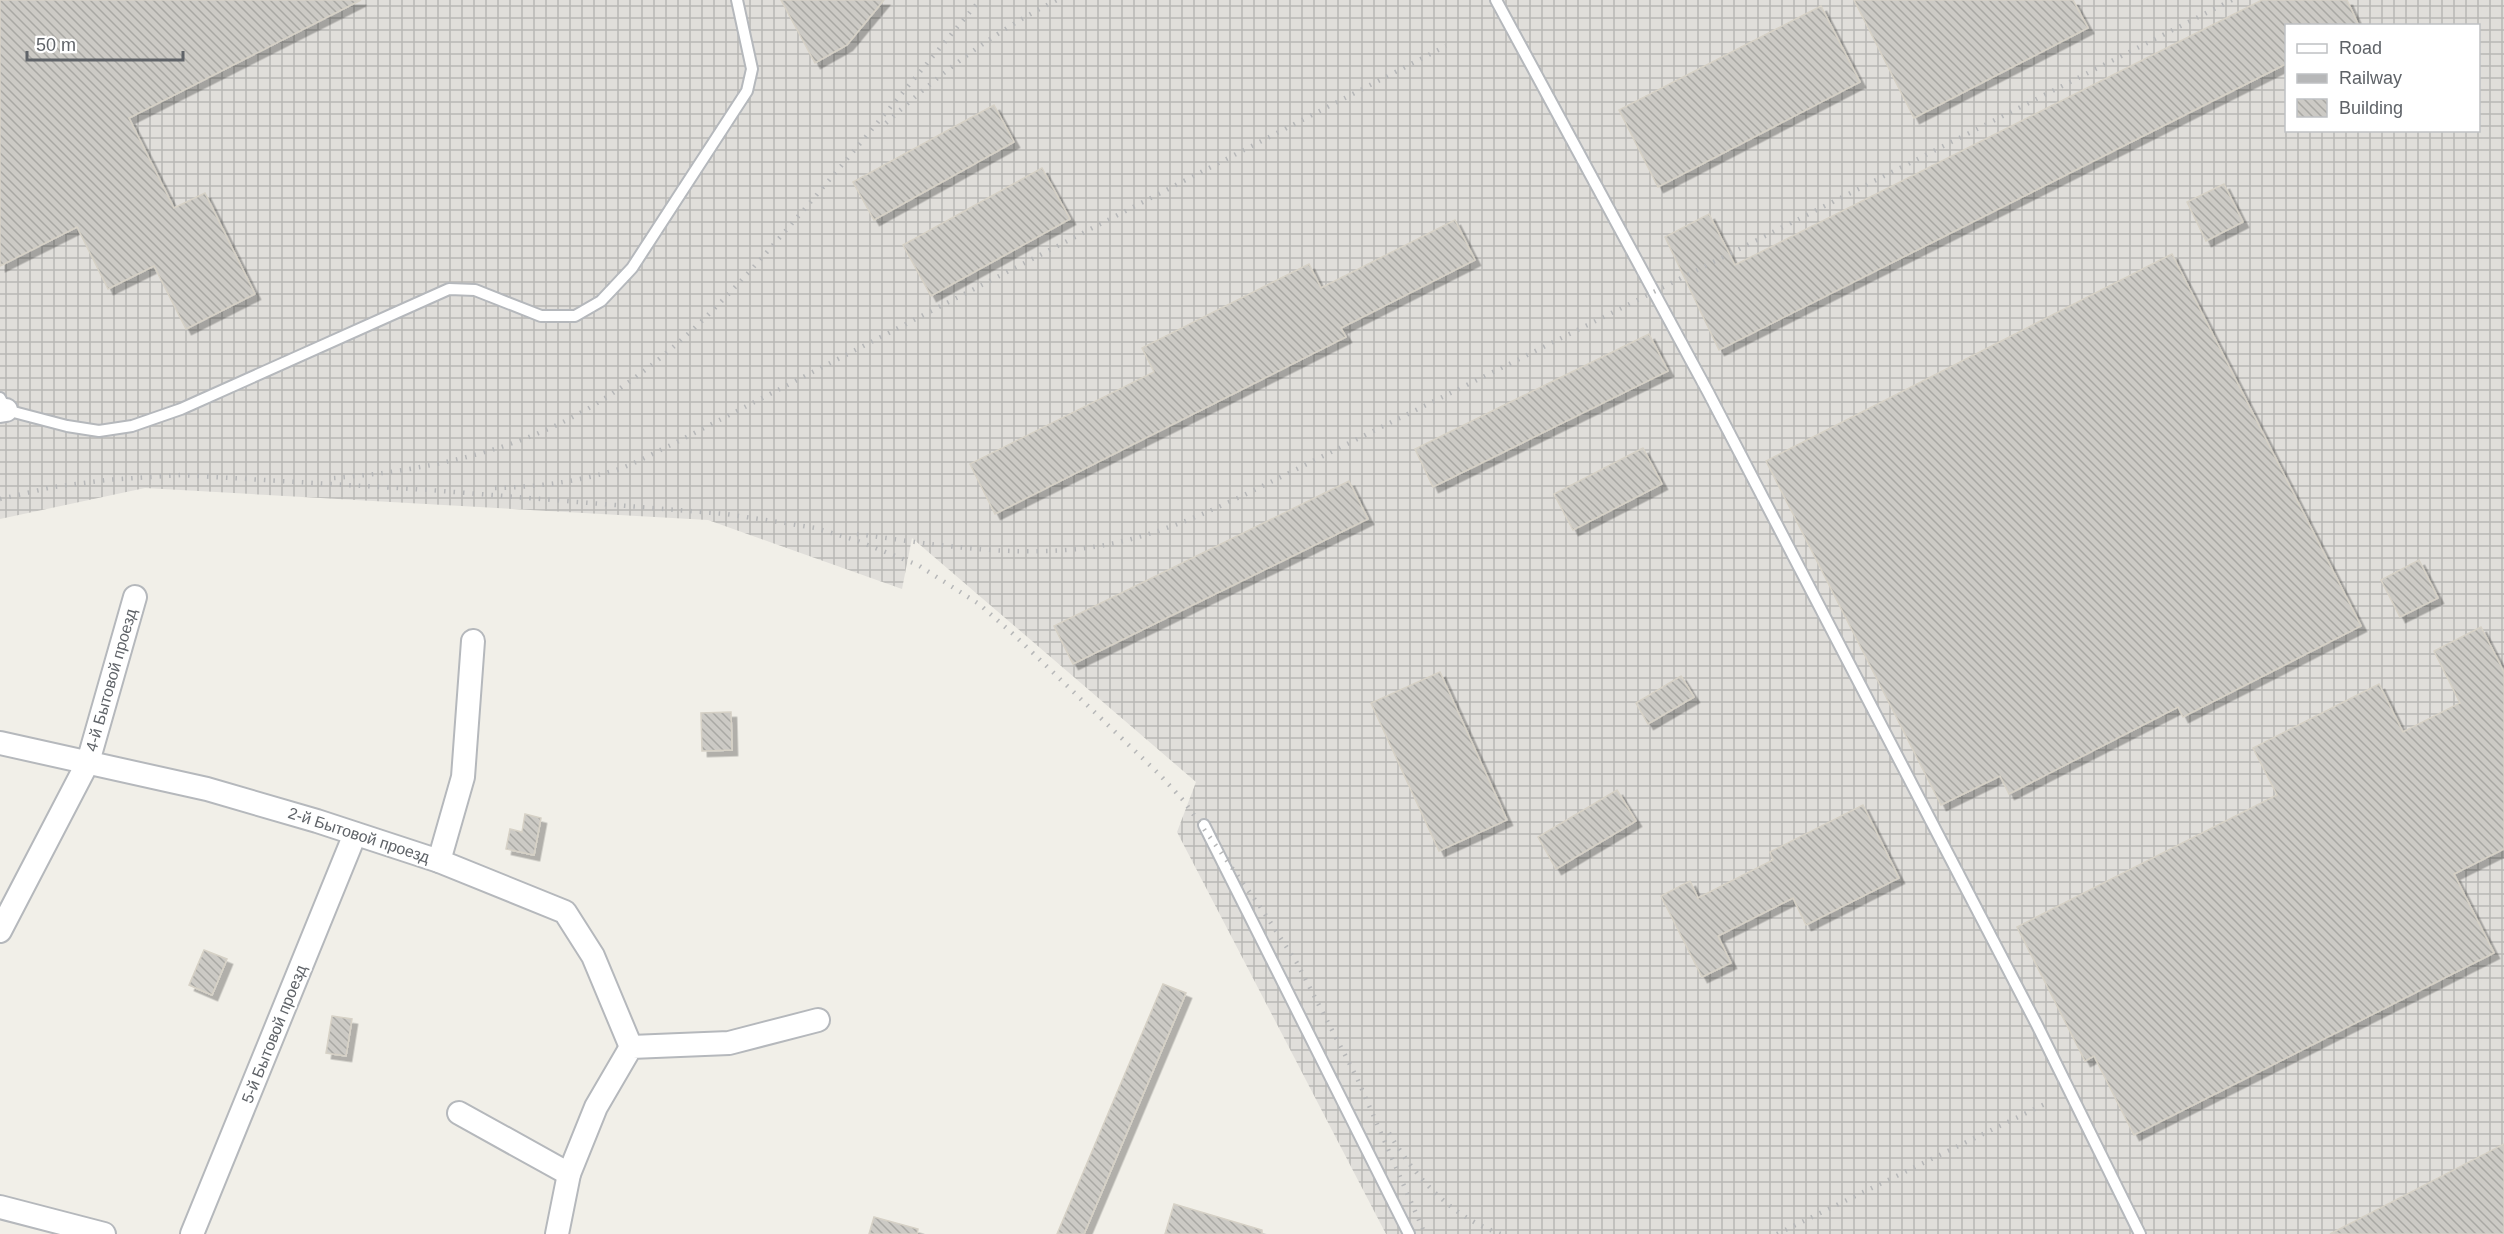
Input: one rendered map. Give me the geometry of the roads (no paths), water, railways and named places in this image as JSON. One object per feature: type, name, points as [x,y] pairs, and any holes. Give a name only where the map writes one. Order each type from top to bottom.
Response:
[{"type":"street","name":"4-й Бытовой проезд","points":[[0,931],[88,762],[135,597]]},
{"type":"street","points":[[438,861],[463,777],[473,641]]},
{"type":"street","name":"2-й Бытовой проезд","points":[[0,743],[207,789],[438,861],[565,912],[593,956],[631,1047]]},
{"type":"street","name":"5-й Бытовой проезд","points":[[192,1234],[355,834]]},
{"type":"street","points":[[557,1234],[568,1174],[596,1107],[631,1047],[729,1043],[818,1020]]},
{"type":"street","points":[[459,1113],[568,1174]]},
{"type":"street","points":[[0,1207],[104,1234]]},
{"type":"lane","points":[[2,406],[67,426],[99,431],[132,426],[181,409],[449,289],[475,290],[541,316],[575,316],[601,301],[632,268],[747,90],[752,69],[737,0]]},
{"type":"lane","points":[[1496,0],[1708,392],[2037,1025],[2140,1234]]},
{"type":"lane","points":[[1204,825],[1409,1234]]},
{"type":"railway","points":[[334,478],[435,464],[501,447],[533,435],[594,405],[656,362],[709,314],[759,261],[980,0]]},
{"type":"railway","points":[[886,123],[967,55],[1011,26],[1057,0]]},
{"type":"railway","points":[[857,534],[981,549],[1043,551],[1105,545],[1181,523],[1254,490],[1477,380],[2232,0]]},
{"type":"railway","points":[[495,488],[571,481],[616,470],[637,462],[1446,46]]},
{"type":"railway","points":[[0,499],[53,487],[106,480],[181,475],[430,490],[726,514],[779,522],[815,528],[855,540],[918,565],[979,604],[1012,633],[1159,774],[1183,800],[1261,908],[1297,963],[1357,1078],[1425,1234]]},
{"type":"railway","points":[[1777,1234],[2049,1102]]},
{"type":"railway","points":[[1389,1133],[1410,1165],[1436,1194],[1466,1217],[1501,1234]]}]
